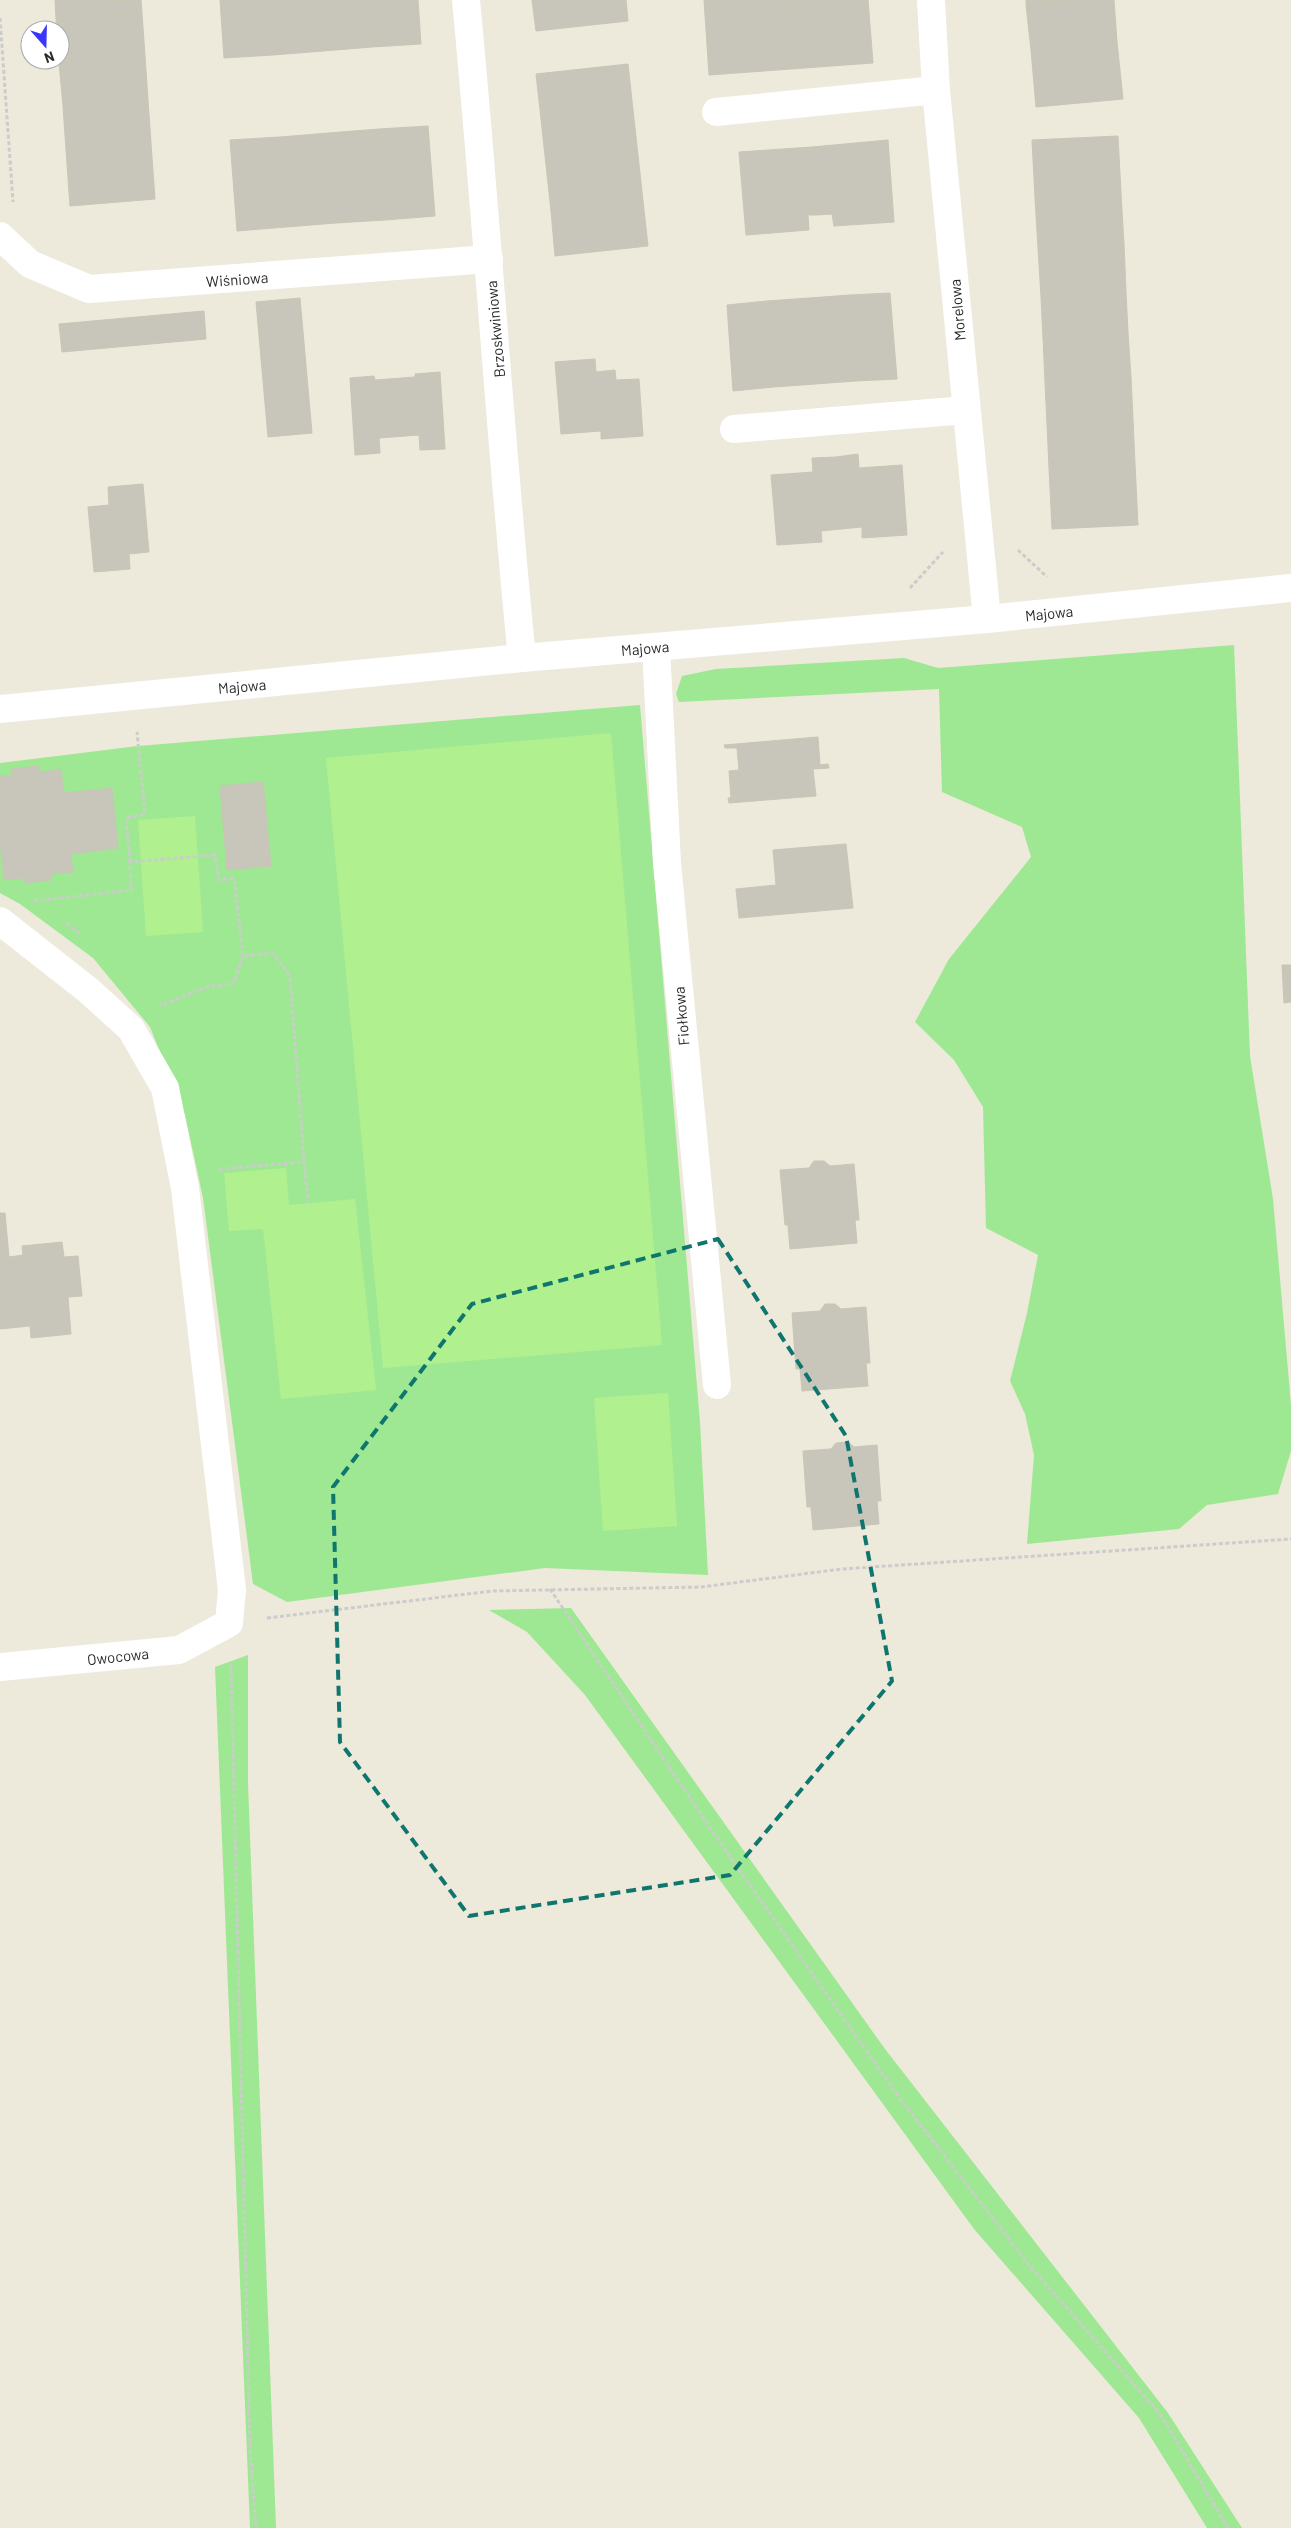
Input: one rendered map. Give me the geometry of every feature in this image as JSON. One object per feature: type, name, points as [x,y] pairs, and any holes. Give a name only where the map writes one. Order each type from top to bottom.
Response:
[{"type":"street","name":"Brzoskwiniowa","points":[[466,0],[489,259],[510,535],[522,658]]},
{"type":"street","name":"Morelowa","points":[[931,0],[936,90],[987,619]]},
{"type":"street","points":[[716,112],[936,90]]},
{"type":"street","name":"Wiśniowa","points":[[0,236],[30,264],[88,289],[489,259]]},
{"type":"street","points":[[734,429],[966,410]]},
{"type":"street","name":"Majowa","points":[[0,709],[135,694],[242,686],[522,658],[987,619],[1291,588]]},
{"type":"street","name":"Fiołkowa","points":[[656,647],[667,863],[717,1385]]},
{"type":"street","points":[[0,921],[88,990],[131,1029],[166,1088],[182,1172],[232,1590],[229,1623]]},
{"type":"street","name":"Owocowa","points":[[0,1667],[179,1650],[229,1623]]},
{"type":"path","points":[[0,18],[14,210]]},
{"type":"path","points":[[28,901],[131,890],[126,818],[145,814],[135,694]]},
{"type":"path","points":[[130,862],[215,854],[219,880],[234,878],[242,956],[233,984],[209,986],[156,1007]]},
{"type":"path","points":[[242,956],[273,954],[290,976],[308,1203]]},
{"type":"path","points":[[182,1172],[304,1162]]},
{"type":"path","points":[[256,2528],[250,2447],[235,1760],[229,1623],[492,1591],[700,1588],[842,1569],[1291,1539]]},
{"type":"path","points":[[550,1589],[714,1834],[901,2100],[1030,2265],[1161,2415],[1228,2528]]},
{"type":"highlighted area","points":[[718,1239],[846,1436],[892,1681],[730,1875],[469,1916],[340,1742],[333,1487],[472,1304]]},
{"type":"green space","points":[[1234,645],[1250,1056],[1273,1199],[1291,1405],[1291,1451],[1278,1494],[1207,1505],[1179,1529],[1027,1544],[1034,1455],[1025,1414],[1010,1381],[1027,1313],[1038,1255],[986,1228],[983,1107],[954,1060],[915,1022],[949,959],[1031,857],[1022,827],[942,792],[939,689],[679,702],[676,694],[682,676],[716,669],[904,658],[938,668]]},
{"type":"green space","points":[[640,705],[700,1422],[708,1575],[545,1568],[287,1602],[253,1584],[203,1198],[185,1115],[150,1027],[93,958],[20,904],[0,893],[0,763],[138,746]]},
{"type":"green space","points":[[611,733],[662,1345],[383,1368],[326,758]]},
{"type":"green space","points":[[195,816],[203,932],[146,936],[138,820]]},
{"type":"green space","points":[[286,1168],[289,1205],[355,1199],[376,1390],[281,1399],[263,1229],[229,1231],[224,1173]]},
{"type":"green space","points":[[668,1393],[677,1526],[603,1531],[594,1398]]},
{"type":"green space","points":[[571,1608],[885,2049],[1168,2413],[1242,2528],[1207,2528],[1139,2418],[974,2229],[585,1695],[527,1632],[489,1610]]},
{"type":"green space","points":[[248,1655],[248,1783],[276,2528],[250,2528],[215,1667]]},
{"type":"building","points":[[55,0],[141,0],[142,13],[56,19]]},
{"type":"building","points":[[220,0],[269,0],[273,55],[224,58]]},
{"type":"building","points":[[269,0],[319,0],[323,51],[273,55]]},
{"type":"building","points":[[319,0],[369,0],[372,47],[323,51]]},
{"type":"building","points":[[369,0],[418,0],[421,44],[372,47]]},
{"type":"building","points":[[532,0],[626,0],[628,21],[536,31]]},
{"type":"building","points":[[704,0],[745,0],[750,72],[709,75]]},
{"type":"building","points":[[745,0],[786,0],[791,69],[750,72]]},
{"type":"building","points":[[786,0],[827,0],[831,66],[791,69]]},
{"type":"building","points":[[827,0],[868,0],[873,63],[831,66]]},
{"type":"building","points":[[1026,0],[1082,0],[1026,5]]},
{"type":"building","points":[[1082,0],[1114,0],[1117,42],[1031,50],[1026,5]]},
{"type":"building","points":[[142,13],[145,56],[70,62],[70,20],[56,19]]},
{"type":"building","points":[[1117,42],[1123,99],[1036,107],[1031,50]]},
{"type":"building","points":[[145,56],[148,100],[63,106],[60,70],[70,70],[70,62]]},
{"type":"building","points":[[628,64],[633,110],[541,119],[536,74]]},
{"type":"building","points":[[148,100],[151,143],[66,150],[63,106]]},
{"type":"building","points":[[633,110],[638,155],[546,165],[541,119]]},
{"type":"building","points":[[428,126],[435,216],[385,220],[379,129]]},
{"type":"building","points":[[379,129],[385,220],[336,223],[329,133]]},
{"type":"building","points":[[329,133],[336,223],[286,227],[280,137]]},
{"type":"building","points":[[1118,136],[1121,193],[1035,198],[1032,140]]},
{"type":"building","points":[[280,137],[286,227],[237,231],[230,140]]},
{"type":"building","points":[[888,140],[894,222],[834,226],[832,214],[817,215],[812,147]]},
{"type":"building","points":[[151,143],[155,199],[70,206],[66,150]]},
{"type":"building","points":[[812,147],[817,215],[808,215],[809,230],[746,235],[739,152]]},
{"type":"building","points":[[638,155],[643,201],[551,211],[546,165]]},
{"type":"building","points":[[1121,193],[1124,244],[1038,248],[1035,198]]},
{"type":"building","points":[[643,201],[648,246],[555,256],[551,211]]},
{"type":"building","points":[[1124,244],[1126,292],[1041,297],[1038,248]]},
{"type":"building","points":[[1126,292],[1128,333],[1043,338],[1041,297]]},
{"type":"building","points":[[890,293],[897,379],[856,381],[850,295]]},
{"type":"building","points":[[850,295],[856,381],[815,384],[809,298]]},
{"type":"building","points":[[300,298],[312,433],[268,437],[256,302]]},
{"type":"building","points":[[809,298],[815,384],[774,387],[767,301]]},
{"type":"building","points":[[767,301],[774,387],[733,391],[727,305]]},
{"type":"building","points":[[204,311],[206,339],[62,352],[59,324]]},
{"type":"building","points":[[1128,333],[1131,377],[1045,382],[1043,338]]},
{"type":"building","points":[[595,359],[596,372],[615,370],[616,380],[639,379],[643,436],[601,439],[601,431],[561,434],[555,362]]},
{"type":"building","points":[[440,372],[445,449],[420,450],[419,435],[379,438],[380,453],[355,455],[350,378],[374,376],[375,380],[415,377],[415,374]]},
{"type":"building","points":[[1131,377],[1133,420],[1047,424],[1045,382]]},
{"type":"building","points":[[1133,420],[1135,464],[1049,468],[1047,424]]},
{"type":"building","points":[[858,454],[859,468],[902,465],[907,535],[862,538],[862,527],[841,529],[836,457]]},
{"type":"building","points":[[836,457],[841,529],[821,531],[822,542],[777,545],[771,475],[813,472],[812,458]]},
{"type":"building","points":[[1135,464],[1138,525],[1052,529],[1049,468]]},
{"type":"building","points":[[143,484],[149,552],[129,554],[130,569],[94,572],[88,507],[109,505],[108,487]]},
{"type":"building","points":[[818,737],[820,765],[828,764],[829,768],[813,769],[816,796],[729,803],[728,798],[731,798],[729,771],[739,770],[737,748],[725,748],[724,745]]},
{"type":"building","points":[[39,766],[40,772],[61,769],[64,793],[112,788],[118,848],[71,854],[73,872],[51,874],[52,880],[24,883],[23,878],[4,879],[0,843],[0,776],[12,775],[11,769]]},
{"type":"building","points":[[263,782],[271,866],[227,870],[220,786]]},
{"type":"building","points":[[846,844],[853,908],[739,918],[736,889],[776,885],[773,850]]},
{"type":"building","points":[[1282,965],[1291,965],[1291,1002],[1284,1003]]},
{"type":"building","points":[[814,1161],[824,1161],[830,1166],[854,1164],[859,1220],[855,1220],[857,1243],[790,1249],[788,1225],[785,1225],[780,1170],[809,1168]]},
{"type":"building","points":[[0,1213],[5,1213],[9,1257],[23,1255],[22,1246],[62,1242],[64,1257],[78,1256],[82,1296],[68,1297],[71,1334],[31,1338],[30,1326],[0,1329]]},
{"type":"building","points":[[825,1304],[835,1304],[841,1309],[866,1307],[870,1363],[866,1363],[868,1386],[802,1391],[800,1369],[796,1369],[792,1313],[820,1311]]},
{"type":"building","points":[[848,1442],[854,1447],[877,1445],[881,1501],[877,1501],[879,1524],[813,1530],[811,1507],[807,1507],[803,1451],[831,1449],[836,1443]]}]
